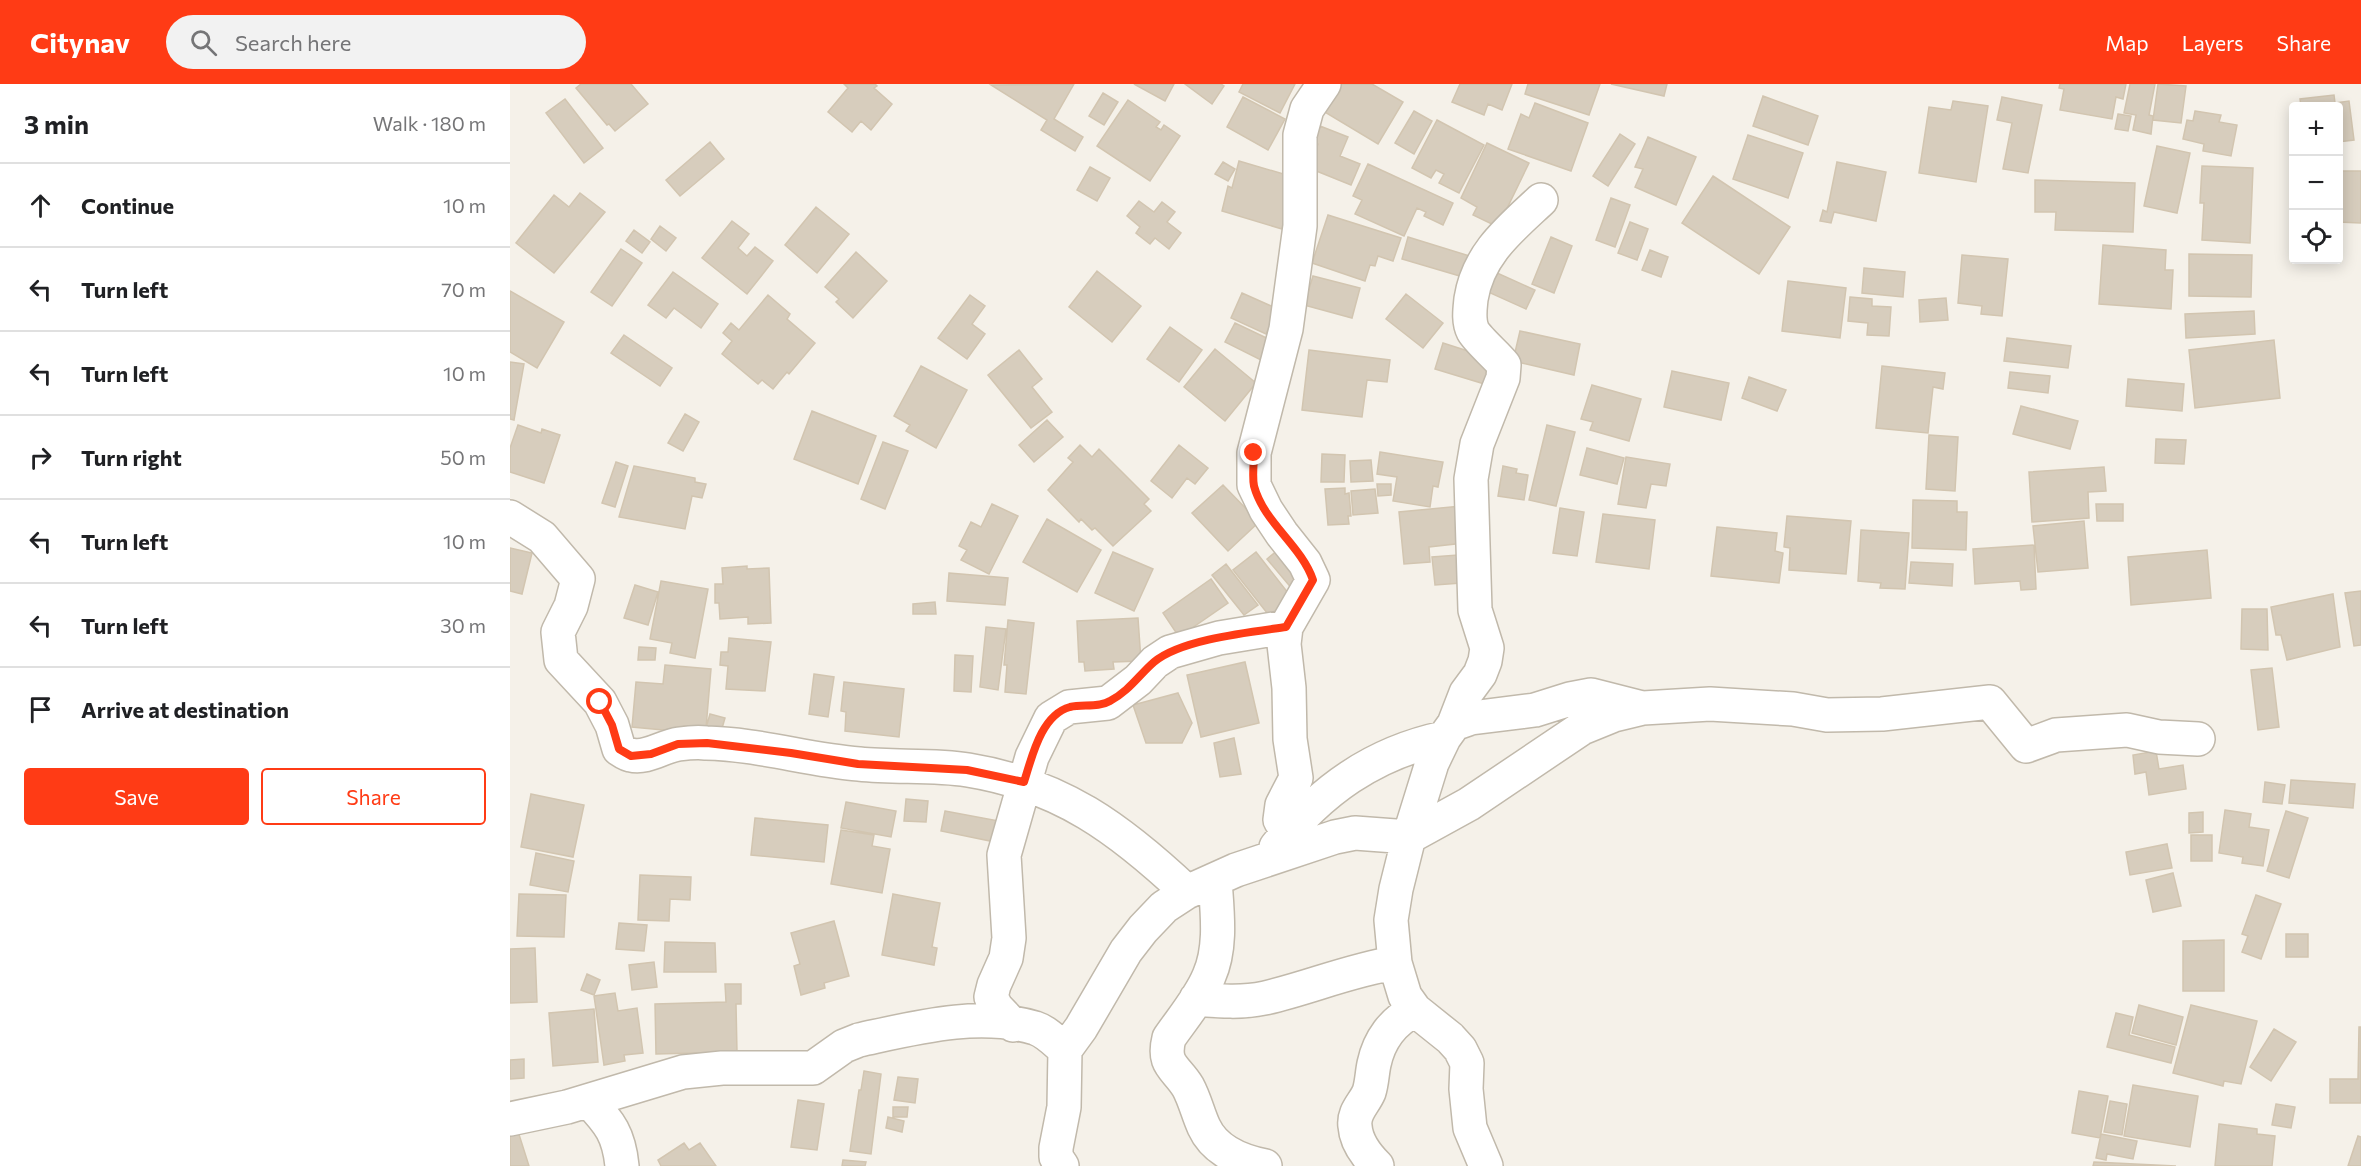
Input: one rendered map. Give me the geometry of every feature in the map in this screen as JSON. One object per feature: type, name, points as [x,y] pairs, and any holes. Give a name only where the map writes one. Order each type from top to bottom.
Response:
[{"type":"street","points":[[1288,832],[1280,820],[1282,805],[1296,778],[1290,739],[1289,688],[1284,644],[1286,627],[1313,580],[1305,563],[1266,510],[1254,485],[1254,453],[1286,329],[1300,226],[1300,135],[1307,110],[1324,84]]},
{"type":"street","points":[[1486,1166],[1470,1128],[1466,1089],[1467,1063],[1460,1049],[1450,1038],[1415,1010],[1405,996],[1395,963],[1391,920],[1409,837],[1432,763],[1466,693],[1480,674],[1487,648],[1475,610],[1471,479],[1477,444],[1503,378],[1504,365],[1472,329],[1470,312],[1474,280],[1489,253],[1509,230],[1541,200]]},
{"type":"street","points":[[510,517],[542,537],[578,579],[572,606],[558,632],[561,660],[600,702],[612,725],[619,749],[631,756],[651,754],[678,744],[707,743],[858,764],[967,770],[1024,782],[1067,800],[1149,856],[1201,886],[1218,928],[1216,951],[1210,976],[1169,1038],[1166,1050],[1168,1061],[1186,1084],[1205,1129],[1214,1142],[1229,1154],[1246,1162],[1265,1166]]},
{"type":"street","points":[[1013,1025],[996,1007],[991,997],[1006,958],[1009,938],[1004,855],[1032,757],[1051,718],[1069,707],[1108,703],[1138,680],[1155,662],[1170,652],[1219,638],[1286,627]]},
{"type":"street","points":[[1266,860],[1288,832],[1335,786],[1369,765],[1449,731],[1471,718],[1535,710],[1591,695],[1643,708]]},
{"type":"street","points":[[1062,1166],[1056,1157],[1056,1148],[1064,1107],[1065,1050],[1082,1028],[1121,959],[1143,929],[1164,907],[1201,886],[1266,860],[1355,833],[1409,837],[1469,804],[1582,728],[1614,715],[1643,708],[1710,704],[1793,709],[1827,715],[1882,714],[1990,702],[2026,746],[2056,735],[2127,730],[2159,737],[2198,739]]},
{"type":"street","points":[[1196,999],[1226,1001],[1264,998],[1370,967],[1395,963]]},
{"type":"street","points":[[1377,1166],[1363,1149],[1357,1137],[1354,1124],[1356,1112],[1368,1094],[1375,1062],[1383,1041],[1392,1026],[1415,1010]]},
{"type":"street","points":[[510,1119],[590,1101],[683,1072],[722,1068],[813,1068],[844,1046],[859,1040],[977,1020],[1036,1029],[1052,1038],[1065,1050]]},
{"type":"street","points":[[590,1101],[612,1127],[618,1139],[622,1166]]},
{"type":"building","points":[[581,84],[631,84],[648,104],[615,131],[609,124],[607,125],[576,88]]},
{"type":"building","points":[[844,84],[875,84],[877,86],[874,88],[892,104],[871,130],[861,121],[852,132],[828,112],[848,88]]},
{"type":"building","points":[[1074,84],[1054,119],[1083,137],[1075,151],[1041,130],[1047,120],[991,85]]},
{"type":"building","points":[[1134,84],[1174,84],[1165,101]]},
{"type":"building","points":[[1185,84],[1221,84],[1224,86],[1212,104]]},
{"type":"building","points":[[1243,84],[1295,84],[1280,113],[1239,92]]},
{"type":"building","points":[[1334,84],[1372,84],[1403,102],[1378,144],[1323,111]]},
{"type":"building","points":[[1460,84],[1512,84],[1502,110],[1488,104],[1484,115],[1452,102]]},
{"type":"building","points":[[1528,84],[1600,84],[1589,115],[1525,94]]},
{"type":"building","points":[[1611,84],[1667,84],[1664,96]]},
{"type":"building","points":[[2060,84],[2126,84],[2123,99],[2116,97],[2112,119],[2060,110],[2064,89],[2059,88]]},
{"type":"building","points":[[2130,84],[2155,84],[2149,115],[2153,116],[2151,134],[2133,130],[2136,115],[2124,113]]},
{"type":"building","points":[[2158,84],[2186,86],[2181,123],[2153,120]]},
{"type":"building","points":[[1103,93],[1118,102],[1104,125],[1089,116]]},
{"type":"building","points":[[2334,95],[2335,102],[2300,102],[2300,99]]},
{"type":"building","points":[[1763,96],[1818,116],[1808,145],[1753,126]]},
{"type":"building","points":[[1243,97],[1285,119],[1268,150],[1227,127]]},
{"type":"building","points":[[2002,97],[2042,105],[2028,173],[2003,169],[2012,123],[1997,120]]},
{"type":"building","points":[[565,99],[603,148],[584,163],[546,113]]},
{"type":"building","points":[[1128,100],[1160,122],[1156,127],[1161,130],[1164,125],[1180,136],[1150,181],[1097,146]]},
{"type":"building","points":[[1953,101],[1988,106],[1976,182],[1919,173],[1929,107],[1951,110]]},
{"type":"building","points":[[2349,101],[2354,140],[2343,141],[2342,102]]},
{"type":"building","points":[[1535,103],[1588,123],[1571,171],[1508,149],[1521,114],[1529,118]]},
{"type":"building","points":[[1414,111],[1432,121],[1414,154],[1395,143]]},
{"type":"building","points":[[2195,111],[2221,115],[2219,122],[2237,125],[2231,156],[2203,151],[2204,144],[2183,139],[2187,120],[2193,121]]},
{"type":"building","points":[[2118,114],[2131,116],[2128,131],[2115,129]]},
{"type":"building","points":[[1437,120],[1484,145],[1459,193],[1439,183],[1444,174],[1436,170],[1431,178],[1412,168]]},
{"type":"building","points":[[1320,126],[1348,137],[1340,156],[1360,164],[1351,185],[1309,168],[1318,144],[1314,142]]},
{"type":"building","points":[[1620,134],[1635,144],[1608,186],[1593,176]]},
{"type":"building","points":[[1748,135],[1803,153],[1788,198],[1733,179]]},
{"type":"building","points":[[1648,137],[1696,157],[1676,205],[1635,187],[1643,169],[1635,167]]},
{"type":"building","points":[[710,142],[724,159],[680,196],[666,180]]},
{"type":"building","points":[[1487,143],[1529,163],[1498,227],[1473,215],[1477,207],[1461,198]]},
{"type":"building","points":[[2157,146],[2190,153],[2177,213],[2144,206]]},
{"type":"building","points":[[1239,161],[1297,178],[1282,229],[1222,211],[1228,186],[1232,188]]},
{"type":"building","points":[[1223,162],[1235,169],[1228,181],[1215,174]]},
{"type":"building","points":[[1837,162],[1886,172],[1876,221],[1834,212],[1831,223],[1820,221],[1823,210],[1827,212]]},
{"type":"building","points":[[1368,164],[1453,203],[1443,225],[1424,216],[1426,212],[1417,208],[1404,236],[1355,214],[1362,200],[1353,196]]},
{"type":"building","points":[[2202,166],[2253,168],[2250,243],[2202,240],[2204,203],[2200,203]]},
{"type":"building","points":[[1090,167],[1110,178],[1097,201],[1077,190]]},
{"type":"building","points":[[2343,171],[2361,171],[2361,223],[2343,222]]},
{"type":"building","points":[[1713,176],[1790,227],[1759,274],[1682,223]]},
{"type":"building","points":[[2035,180],[2135,183],[2133,232],[2055,230],[2056,212],[2035,212]]},
{"type":"building","points":[[580,193],[605,212],[554,273],[516,243],[554,195],[569,207]]},
{"type":"building","points":[[1611,198],[1630,205],[1615,247],[1596,240]]},
{"type":"building","points":[[1139,201],[1154,212],[1162,202],[1175,212],[1167,222],[1181,233],[1169,249],[1155,238],[1150,244],[1136,233],[1140,227],[1127,216]]},
{"type":"building","points":[[816,207],[849,234],[817,273],[785,245]]},
{"type":"building","points":[[1328,215],[1401,238],[1393,261],[1378,256],[1375,266],[1370,265],[1365,281],[1312,263]]},
{"type":"building","points":[[732,221],[749,234],[738,248],[747,256],[755,247],[773,261],[747,294],[702,258]]},
{"type":"building","points":[[1630,222],[1648,229],[1637,260],[1618,253]]},
{"type":"building","points":[[660,226],[676,238],[666,251],[651,239]]},
{"type":"building","points":[[634,230],[650,242],[642,253],[626,241]]},
{"type":"building","points":[[1408,237],[1476,258],[1470,279],[1402,259]]},
{"type":"building","points":[[1551,237],[1572,246],[1554,293],[1532,284]]},
{"type":"building","points":[[2103,245],[2166,250],[2165,270],[2173,270],[2171,309],[2099,304]]},
{"type":"building","points":[[621,249],[642,263],[612,306],[591,292]]},
{"type":"building","points":[[1650,250],[1668,257],[1661,277],[1642,270]]},
{"type":"building","points":[[856,252],[887,281],[853,318],[836,302],[839,299],[825,287]]},
{"type":"building","points":[[2189,254],[2252,255],[2251,297],[2189,296]]},
{"type":"building","points":[[1962,255],[2008,259],[2002,316],[1981,314],[1982,306],[1958,303]]},
{"type":"building","points":[[1486,268],[1535,290],[1526,309],[1477,287]]},
{"type":"building","points":[[1864,268],[1905,272],[1903,297],[1862,293]]},
{"type":"building","points":[[1097,271],[1141,306],[1112,342],[1069,307]]},
{"type":"building","points":[[673,272],[718,304],[701,328],[674,308],[666,318],[648,305]]},
{"type":"building","points":[[1313,276],[1360,288],[1352,318],[1304,305]]},
{"type":"building","points":[[1788,281],[1846,288],[1840,338],[1782,331]]},
{"type":"building","points":[[510,291],[564,322],[537,368],[510,352]]},
{"type":"building","points":[[1242,293],[1278,309],[1266,334],[1231,318]]},
{"type":"building","points":[[1406,294],[1443,323],[1423,348],[1386,319]]},
{"type":"building","points":[[768,295],[790,314],[787,319],[815,343],[773,389],[762,380],[758,384],[722,354],[732,341],[723,333],[731,323],[739,330]]},
{"type":"building","points":[[970,295],[985,306],[972,324],[985,334],[967,359],[938,338]]},
{"type":"building","points":[[1850,297],[1872,299],[1872,306],[1891,307],[1889,336],[1867,335],[1868,323],[1848,321]]},
{"type":"building","points":[[1946,298],[1948,320],[1920,322],[1919,300]]},
{"type":"building","points":[[2254,311],[2255,334],[2186,338],[2185,314]]},
{"type":"building","points":[[1235,323],[1275,342],[1265,362],[1225,342]]},
{"type":"building","points":[[1170,327],[1202,350],[1179,382],[1147,359]]},
{"type":"building","points":[[1520,331],[1580,344],[1574,375],[1513,361]]},
{"type":"building","points":[[624,335],[672,368],[660,386],[611,353]]},
{"type":"building","points":[[2007,338],[2071,346],[2068,368],[2004,361]]},
{"type":"building","points":[[2274,340],[2280,398],[2195,408],[2189,350]]},
{"type":"building","points":[[1443,343],[1499,361],[1491,386],[1435,369]]},
{"type":"building","points":[[1215,349],[1256,383],[1225,421],[1184,387]]},
{"type":"building","points":[[1019,350],[1042,379],[1032,387],[1052,412],[1031,428],[988,375]]},
{"type":"building","points":[[1309,350],[1390,360],[1387,382],[1367,380],[1362,417],[1302,410]]},
{"type":"building","points":[[510,362],[524,364],[514,420],[510,419]]},
{"type":"building","points":[[921,366],[967,390],[936,448],[906,431],[910,425],[894,416]]},
{"type":"building","points":[[1882,366],[1945,373],[1943,389],[1933,387],[1928,433],[1876,428]]},
{"type":"building","points":[[1672,371],[1729,383],[1721,420],[1664,407]]},
{"type":"building","points":[[2010,372],[2050,376],[2048,393],[2008,388]]},
{"type":"building","points":[[1749,377],[1786,390],[1777,411],[1742,398]]},
{"type":"building","points":[[2128,379],[2184,384],[2182,411],[2126,406]]},
{"type":"building","points":[[1592,385],[1641,399],[1629,441],[1590,430],[1593,422],[1581,419]]},
{"type":"building","points":[[2021,406],[2078,421],[2070,449],[2013,434]]},
{"type":"building","points":[[812,411],[876,436],[858,484],[794,459]]},
{"type":"building","points":[[685,414],[699,422],[683,451],[668,443]]},
{"type":"building","points":[[1047,420],[1063,437],[1034,462],[1019,445]]},
{"type":"building","points":[[518,425],[541,433],[542,429],[560,435],[544,483],[510,472],[510,448]]},
{"type":"building","points":[[1547,425],[1575,432],[1556,506],[1529,500]]},
{"type":"building","points":[[1929,435],[1958,437],[1955,491],[1926,489]]},
{"type":"building","points":[[2156,439],[2186,440],[2184,464],[2155,463]]},
{"type":"building","points":[[883,442],[908,451],[885,509],[861,499]]},
{"type":"building","points":[[1080,445],[1092,457],[1099,449],[1149,499],[1144,504],[1151,511],[1113,546],[1095,528],[1092,530],[1081,519],[1079,522],[1048,490],[1073,462],[1068,458]]},
{"type":"building","points":[[1179,445],[1208,468],[1195,484],[1187,478],[1172,498],[1151,481]]},
{"type":"building","points":[[1587,448],[1624,458],[1617,484],[1580,475]]},
{"type":"building","points":[[1380,452],[1443,462],[1438,487],[1433,486],[1430,507],[1393,501],[1397,477],[1377,474]]},
{"type":"building","points":[[1322,454],[1345,455],[1344,482],[1321,482]]},
{"type":"building","points":[[1626,457],[1670,464],[1666,486],[1651,484],[1646,508],[1618,504]]},
{"type":"building","points":[[1371,460],[1373,481],[1351,482],[1350,461]]},
{"type":"building","points":[[616,462],[628,466],[615,507],[602,503]]},
{"type":"building","points":[[634,466],[695,478],[695,482],[706,484],[702,498],[692,496],[685,529],[619,517]]},
{"type":"building","points":[[1503,466],[1517,469],[1516,473],[1528,475],[1524,500],[1498,496]]},
{"type":"building","points":[[2104,467],[2106,491],[2088,492],[2089,518],[2032,522],[2029,472]]},
{"type":"building","points":[[1377,484],[1391,484],[1391,495],[1378,496]]},
{"type":"building","points":[[1223,485],[1259,522],[1228,551],[1192,513]]},
{"type":"building","points":[[1345,488],[1345,494],[1349,493],[1351,516],[1348,516],[1349,524],[1328,525],[1325,489]]},
{"type":"building","points":[[1375,489],[1378,513],[1353,515],[1351,491]]},
{"type":"building","points":[[1913,500],[1957,501],[1957,512],[1967,512],[1966,550],[1912,548]]},
{"type":"building","points":[[992,504],[1018,516],[989,574],[961,560],[967,550],[959,546],[971,522],[981,527]]},
{"type":"building","points":[[2096,504],[2123,504],[2123,521],[2097,521]]},
{"type":"building","points":[[1461,506],[1464,543],[1429,547],[1430,562],[1404,564],[1399,512]]},
{"type":"building","points":[[1560,508],[1584,512],[1577,556],[1553,553]]},
{"type":"building","points":[[1603,514],[1655,520],[1649,569],[1596,562]]},
{"type":"building","points":[[1787,516],[1851,521],[1846,574],[1789,570],[1790,548],[1784,547]]},
{"type":"building","points":[[1047,519],[1101,550],[1077,592],[1023,562]]},
{"type":"building","points":[[2084,521],[2088,568],[2038,572],[2033,526]]},
{"type":"building","points":[[1717,527],[1777,533],[1775,551],[1783,553],[1779,583],[1711,576]]},
{"type":"building","points":[[1861,530],[1909,533],[1905,589],[1880,588],[1881,583],[1858,581]]},
{"type":"building","points":[[1285,544],[1310,575],[1293,590],[1267,559]]},
{"type":"building","points":[[2034,545],[2036,589],[2021,590],[2020,581],[1975,584],[1973,549]]},
{"type":"building","points":[[510,548],[532,553],[522,594],[510,591]]},
{"type":"building","points":[[2207,550],[2211,598],[2131,605],[2128,557]]},
{"type":"building","points":[[1113,552],[1153,569],[1134,611],[1095,593]]},
{"type":"building","points":[[1256,552],[1292,598],[1271,618],[1233,570]]},
{"type":"building","points":[[1458,555],[1461,583],[1435,585],[1432,557]]},
{"type":"building","points":[[1911,562],[1953,564],[1952,586],[1909,583]]},
{"type":"building","points":[[1226,564],[1258,605],[1244,615],[1212,575]]},
{"type":"building","points":[[747,566],[747,569],[769,568],[771,623],[748,624],[748,617],[720,619],[719,603],[715,603],[715,584],[723,584],[722,568]]},
{"type":"building","points":[[949,573],[1008,578],[1005,605],[947,601]]},
{"type":"building","points":[[1211,579],[1228,603],[1179,637],[1163,613]]},
{"type":"building","points":[[661,581],[708,589],[695,658],[670,653],[672,643],[650,639]]},
{"type":"building","points":[[635,585],[658,592],[648,625],[624,618]]},
{"type":"building","points":[[2361,591],[2361,645],[2354,646],[2345,593]]},
{"type":"building","points":[[2333,594],[2340,647],[2287,660],[2281,635],[2276,635],[2271,607]]},
{"type":"building","points":[[935,602],[936,614],[913,614],[913,604]]},
{"type":"building","points":[[2242,609],[2267,609],[2268,650],[2241,649]]},
{"type":"building","points":[[1138,618],[1141,661],[1113,662],[1114,669],[1085,671],[1084,662],[1079,662],[1077,621]]},
{"type":"building","points":[[1008,620],[1034,623],[1026,694],[1005,692],[1007,665],[1004,665]]},
{"type":"building","points":[[986,627],[1006,629],[998,690],[980,687]]},
{"type":"building","points":[[729,638],[771,642],[765,691],[726,689],[728,666],[720,665],[721,652],[728,652]]},
{"type":"building","points":[[639,647],[656,648],[655,660],[638,660]]},
{"type":"building","points":[[955,655],[973,656],[971,692],[954,691]]},
{"type":"building","points":[[1245,662],[1259,723],[1201,737],[1187,675]]},
{"type":"building","points":[[665,665],[711,669],[706,728],[684,726],[684,732],[632,727],[636,682],[663,684]]},
{"type":"building","points":[[2272,668],[2279,727],[2258,730],[2251,670]]},
{"type":"building","points":[[814,674],[834,677],[828,717],[809,714]]},
{"type":"building","points":[[844,682],[904,689],[899,737],[845,731],[846,712],[841,711]]},
{"type":"building","points":[[1178,693],[1192,723],[1182,743],[1146,743],[1133,705]]},
{"type":"building","points":[[710,714],[725,718],[720,735],[705,731]]},
{"type":"building","points":[[1234,738],[1241,774],[1220,777],[1214,743]]},
{"type":"building","points":[[2156,751],[2159,769],[2183,765],[2186,789],[2149,795],[2146,772],[2135,774],[2133,755]]},
{"type":"building","points":[[2291,780],[2355,784],[2353,808],[2289,803]]},
{"type":"building","points":[[2265,782],[2285,785],[2282,804],[2263,802]]},
{"type":"building","points":[[531,794],[584,805],[573,857],[521,847]]},
{"type":"building","points":[[906,799],[928,801],[926,822],[904,821]]},
{"type":"building","points":[[846,802],[896,811],[891,837],[841,828]]},
{"type":"building","points":[[2225,810],[2251,814],[2249,827],[2269,830],[2263,866],[2242,863],[2243,857],[2219,853]]},
{"type":"building","points":[[945,811],[999,821],[995,842],[941,831]]},
{"type":"building","points":[[2286,811],[2308,818],[2289,878],[2267,871]]},
{"type":"building","points":[[2203,812],[2203,832],[2189,833],[2189,813]]},
{"type":"building","points":[[755,818],[828,825],[824,862],[751,855]]},
{"type":"building","points":[[841,830],[874,835],[872,846],[890,849],[882,893],[831,884]]},
{"type":"building","points":[[2191,835],[2212,835],[2212,861],[2191,861]]},
{"type":"building","points":[[2167,844],[2172,868],[2130,875],[2126,852]]},
{"type":"building","points":[[536,853],[574,861],[568,892],[530,885]]},
{"type":"building","points":[[2173,873],[2181,906],[2153,912],[2146,880]]},
{"type":"building","points":[[640,875],[691,877],[690,900],[670,899],[669,921],[638,920]]},
{"type":"building","points":[[519,894],[566,895],[564,937],[517,936]]},
{"type":"building","points":[[893,894],[940,903],[932,947],[937,948],[934,965],[882,955]]},
{"type":"building","points":[[2256,895],[2281,904],[2261,959],[2242,952],[2248,936],[2242,934]]},
{"type":"building","points":[[834,921],[849,976],[824,983],[825,988],[801,995],[794,966],[800,964],[791,933]]},
{"type":"building","points":[[619,923],[647,925],[644,951],[616,949]]},
{"type":"building","points":[[2286,934],[2308,934],[2308,957],[2286,957]]},
{"type":"building","points":[[2224,940],[2224,991],[2183,991],[2183,941]]},
{"type":"building","points":[[665,942],[715,943],[716,972],[664,972]]},
{"type":"building","points":[[535,948],[537,1002],[510,1003],[510,949]]},
{"type":"building","points":[[654,962],[657,987],[632,990],[629,965]]},
{"type":"building","points":[[587,974],[600,980],[594,995],[581,990]]},
{"type":"building","points":[[725,984],[741,984],[741,1004],[736,1004],[737,1052],[656,1054],[655,1004],[726,1002]]},
{"type":"building","points":[[615,993],[618,1011],[637,1008],[643,1053],[624,1055],[625,1061],[604,1065],[594,996]]},
{"type":"building","points":[[2139,1005],[2183,1017],[2176,1045],[2132,1033]]},
{"type":"building","points":[[2191,1005],[2257,1021],[2241,1084],[2224,1081],[2223,1086],[2173,1073]]},
{"type":"building","points":[[594,1009],[598,1062],[553,1066],[549,1013]]},
{"type":"building","points":[[2116,1013],[2133,1017],[2129,1035],[2175,1047],[2171,1063],[2107,1047]]},
{"type":"building","points":[[2359,1027],[2361,1027],[2361,1103],[2330,1103],[2330,1079],[2358,1079]]},
{"type":"building","points":[[2274,1029],[2296,1042],[2271,1081],[2250,1067]]},
{"type":"building","points":[[524,1059],[524,1078],[510,1079],[510,1060]]},
{"type":"building","points":[[864,1071],[881,1074],[871,1154],[850,1151]]},
{"type":"building","points":[[898,1077],[918,1079],[915,1103],[894,1100]]},
{"type":"building","points":[[2133,1085],[2198,1096],[2190,1147],[2124,1136]]},
{"type":"building","points":[[2079,1091],[2108,1096],[2100,1138],[2072,1133]]},
{"type":"building","points":[[798,1100],[824,1104],[817,1150],[791,1147]]},
{"type":"building","points":[[2110,1101],[2127,1104],[2122,1135],[2104,1132]]},
{"type":"building","points":[[2276,1104],[2295,1107],[2291,1128],[2272,1125]]},
{"type":"building","points":[[893,1107],[908,1107],[907,1117],[893,1117]]},
{"type":"building","points":[[888,1117],[904,1121],[902,1132],[886,1128]]},
{"type":"building","points":[[2219,1124],[2257,1129],[2257,1134],[2275,1136],[2272,1166],[2215,1166]]},
{"type":"building","points":[[516,1125],[529,1166],[510,1166],[510,1127]]},
{"type":"building","points":[[2101,1134],[2137,1141],[2133,1159],[2107,1154],[2106,1160],[2096,1158]]},
{"type":"building","points":[[2358,1136],[2361,1137],[2361,1166],[2348,1166]]},
{"type":"building","points":[[684,1143],[689,1150],[700,1143],[716,1166],[661,1166],[658,1160]]},
{"type":"building","points":[[843,1160],[866,1162],[865,1166],[842,1166]]},
{"type":"building","points":[[2094,1162],[2176,1166],[2093,1166]]},
{"type":"route","points":[[600,702],[612,725],[619,749],[631,756],[651,754],[678,744],[707,743],[858,764],[967,770],[1024,782],[1032,757],[1051,718],[1069,707],[1108,703],[1123,693],[1155,662],[1170,652],[1219,638],[1286,627],[1313,580],[1310,570],[1266,510],[1254,485],[1254,453]]}]
